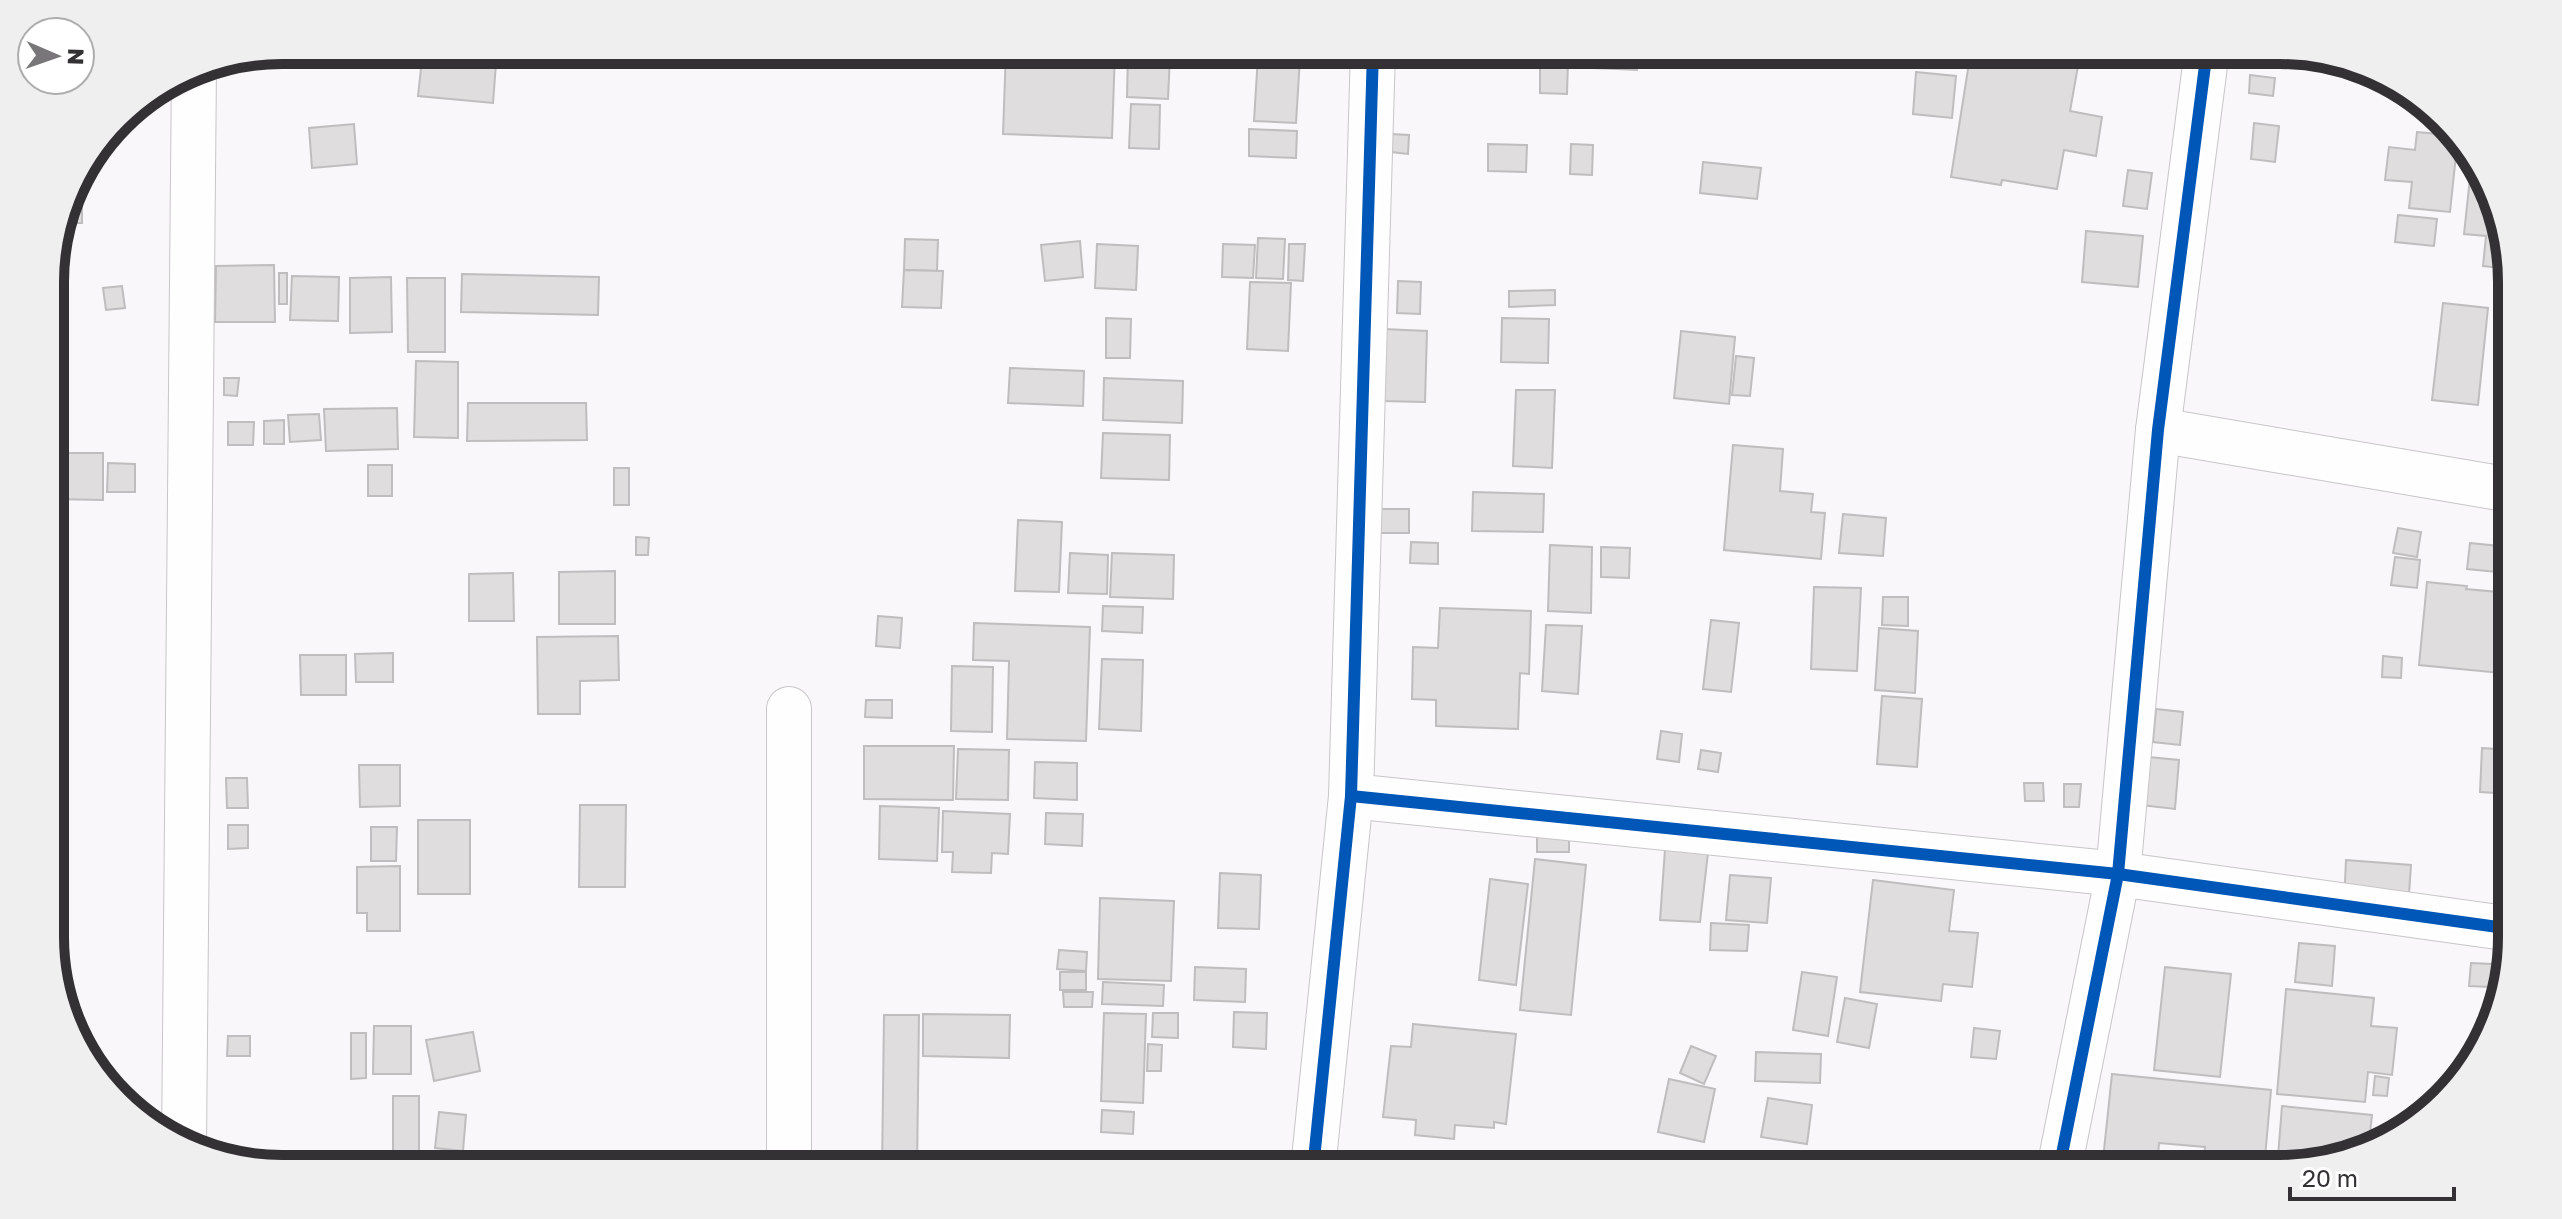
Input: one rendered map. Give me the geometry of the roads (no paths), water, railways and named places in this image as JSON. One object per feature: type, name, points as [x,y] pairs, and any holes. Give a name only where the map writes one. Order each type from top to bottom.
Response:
[{"type":"street","points":[[1314,1155],[1351,796],[1373,64]]},
{"type":"street","points":[[2062,1155],[2118,874],[2158,430],[2205,64]]},
{"type":"street","points":[[184,1131],[194,83]]},
{"type":"street","points":[[2158,430],[2498,488]]},
{"type":"street","points":[[789,709],[789,1155]]},
{"type":"street","points":[[1351,796],[2118,874],[2498,927]]}]
